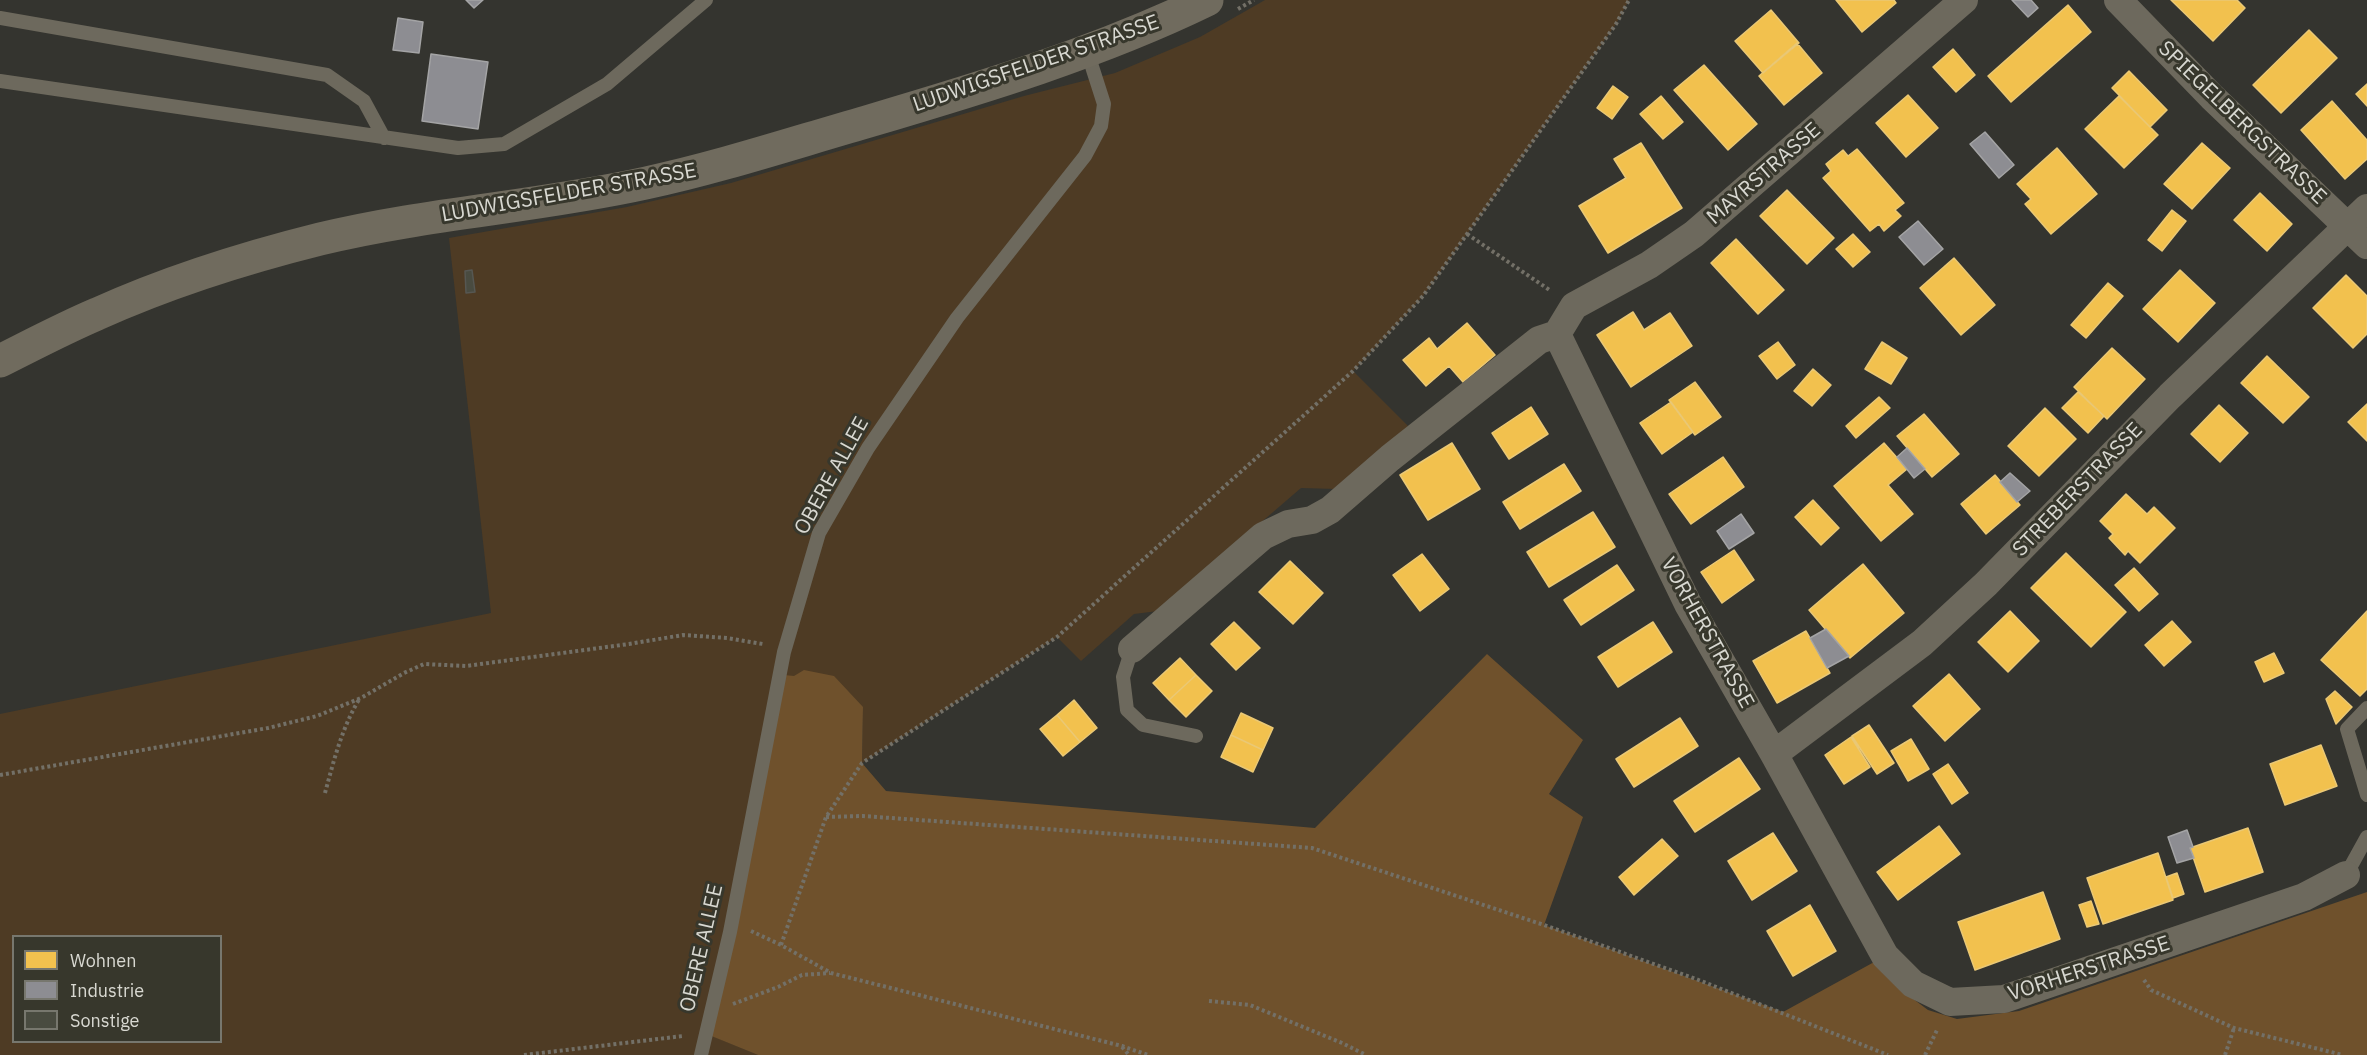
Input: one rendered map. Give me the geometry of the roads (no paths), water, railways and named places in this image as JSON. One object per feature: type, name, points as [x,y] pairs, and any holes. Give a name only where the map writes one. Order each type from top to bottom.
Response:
[{"type":"street","name":"LUDWIGSFELDER STRASSE","points":[[0,361],[98,313],[223,266],[321,239],[384,226],[641,184],[703,170],[930,103],[1087,51],[1157,24],[1207,0]]},
{"type":"street","name":"MAYRSTRASSE","points":[[1557,334],[1574,306],[1649,265],[1694,234],[1964,0]]},
{"type":"street","name":"SPIEGELBERGSTRASSE","points":[[2118,0],[2212,97],[2360,226]]},
{"type":"street","name":"STREBERSTRASSE","points":[[1774,754],[1930,636],[1986,584],[2170,396],[2360,226]]},
{"type":"street","name":"VORHERSTRASSE","points":[[1557,334],[1688,604],[1774,754],[1885,957],[1913,984],[1950,1002],[2004,999],[2304,897],[2346,875]]},
{"type":"street","points":[[1132,649],[1263,536],[1288,524],[1312,520],[1330,510],[1390,458],[1539,340],[1557,334]]},
{"type":"lane","points":[[0,81],[458,148],[504,144],[607,84],[706,0]]},
{"type":"lane","points":[[0,18],[327,75],[364,101],[384,138]]},
{"type":"lane","name":"OBERE ALLEE","points":[[700,1055],[710,1006],[730,932],[784,652],[819,533],[868,448],[957,318],[1085,156],[1101,126],[1104,104],[1087,51]]},
{"type":"lane","points":[[1132,649],[1123,677],[1127,710],[1143,725],[1196,736]]},
{"type":"lane","points":[[2367,708],[2347,729],[2367,795]]},
{"type":"lane","points":[[2346,875],[2367,837]]}]
